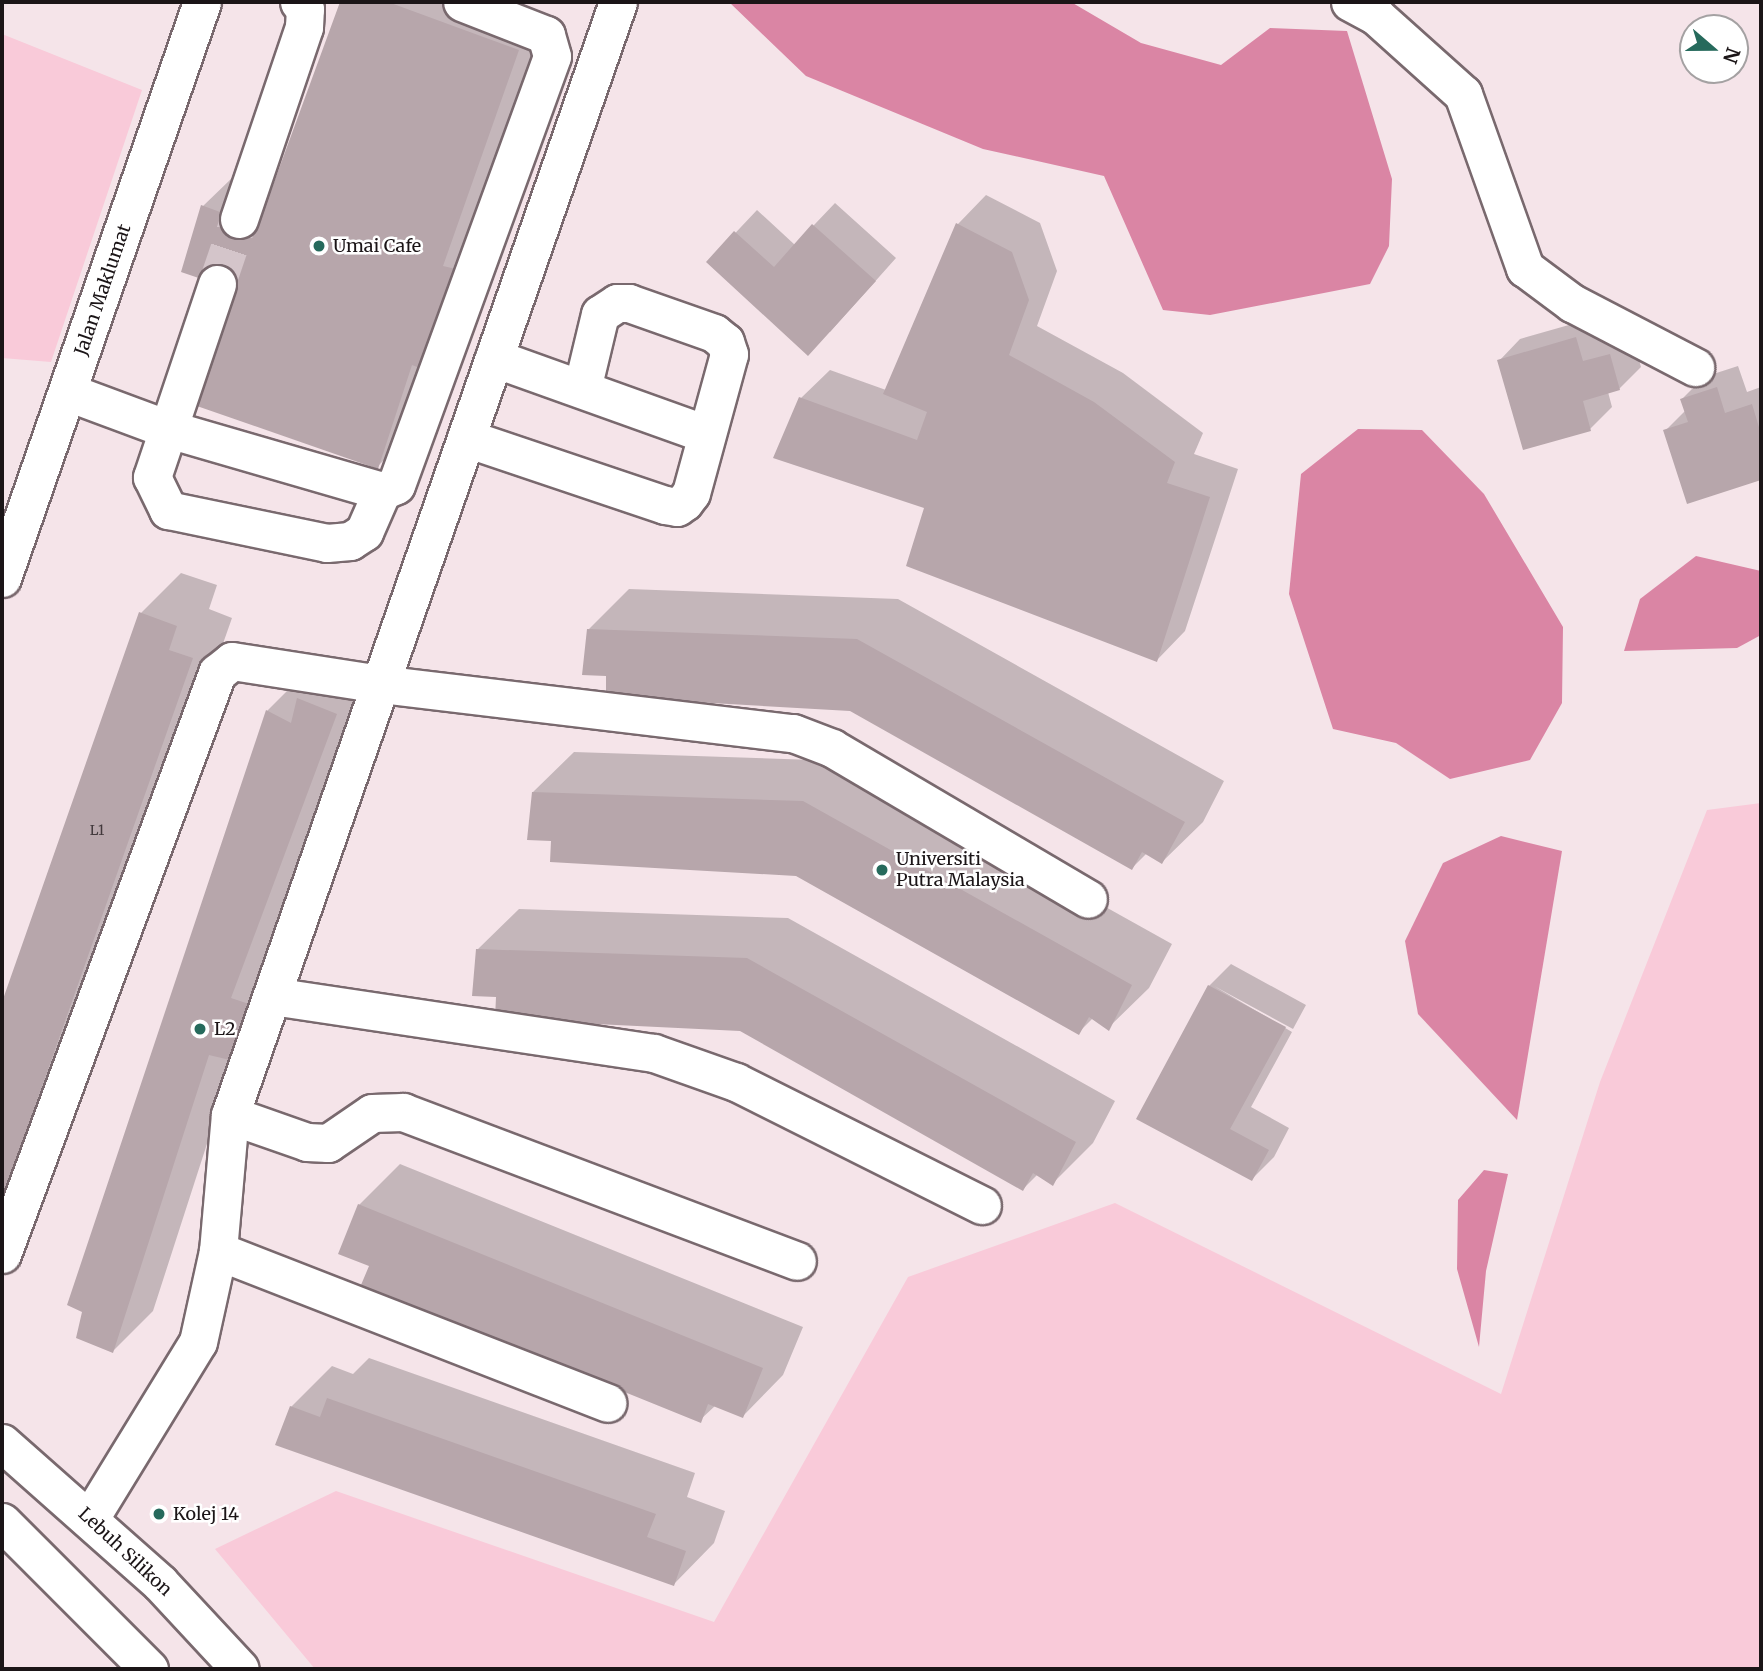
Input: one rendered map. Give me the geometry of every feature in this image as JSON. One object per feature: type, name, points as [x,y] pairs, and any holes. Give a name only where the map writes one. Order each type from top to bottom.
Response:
[{"type":"street","name":"Jalan Maklumat","points":[[2,578],[202,2]]},
{"type":"street","points":[[239,219],[304,27],[305,9],[299,2]]},
{"type":"street","points":[[68,392],[165,428],[382,491],[396,485],[405,470],[552,56],[546,35],[462,2]]},
{"type":"street","points":[[90,1518],[198,1342],[218,1251],[230,1115],[618,2]]},
{"type":"street","points":[[1350,2],[1376,16],[1463,94],[1525,268],[1572,303],[1695,367]]},
{"type":"street","points":[[552,56],[595,67]]},
{"type":"street","points":[[217,284],[165,428],[152,477],[156,494],[168,510],[185,517],[327,543],[350,541],[364,532],[382,491]]},
{"type":"street","points":[[466,438],[677,507],[691,493],[729,354],[714,333],[629,303],[607,307],[600,314],[582,389]]},
{"type":"street","points":[[494,358],[706,434]]},
{"type":"street","points":[[2,1254],[217,673],[232,661],[380,684],[736,722],[793,733],[832,748],[1088,899]]},
{"type":"street","points":[[272,996],[654,1053],[736,1082],[982,1205]]},
{"type":"street","points":[[230,1115],[307,1142],[328,1143],[372,1113],[403,1112],[797,1261]]},
{"type":"street","points":[[218,1251],[607,1404]]},
{"type":"street","name":"Lebuh Silikon","points":[[2,1443],[90,1518],[160,1583],[240,1669]]},
{"type":"street","points":[[2,1522],[149,1669]]},
{"type":"shaded area","points":[[729,2],[1071,2],[1141,43],[1221,65],[1270,28],[1347,31],[1392,179],[1389,246],[1370,284],[1210,315],[1163,310],[1104,176],[983,149],[806,76]]},
{"type":"shaded area","points":[[2,34],[142,90],[51,362],[2,358]]},
{"type":"shaded area","points":[[1358,429],[1422,430],[1484,494],[1563,627],[1562,703],[1530,760],[1450,779],[1396,743],[1333,729],[1289,594],[1301,474]]},
{"type":"shaded area","points":[[1696,556],[1761,571],[1761,635],[1737,648],[1624,651],[1640,599]]},
{"type":"shaded area","points":[[1761,803],[1761,1669],[315,1669],[215,1549],[336,1491],[714,1622],[908,1277],[1115,1203],[1501,1394],[1600,1082],[1707,810]]},
{"type":"shaded area","points":[[1501,836],[1562,851],[1517,1120],[1418,1014],[1405,941],[1443,863]]},
{"type":"shaded area","points":[[1484,1170],[1508,1174],[1486,1271],[1479,1347],[1457,1269],[1458,1200]]},
{"type":"building","name":"Umai Cafe","points":[[340,2],[388,2],[519,50],[443,266],[469,272],[430,372],[412,365],[378,469],[194,405],[237,291],[181,272],[201,205],[258,226]]},
{"type":"building","points":[[956,223],[1012,252],[1029,300],[1009,355],[1094,402],[1175,462],[1167,483],[1210,497],[1157,662],[906,566],[924,508],[773,458],[799,397],[917,440],[927,412],[883,394]]},
{"type":"building","points":[[812,224],[876,281],[808,356],[706,262],[734,231],[774,267]]},
{"type":"building","points":[[1576,337],[1583,361],[1610,354],[1620,390],[1583,401],[1591,431],[1523,450],[1497,360]]},
{"type":"building","points":[[1717,387],[1725,413],[1752,404],[1761,434],[1761,480],[1687,504],[1663,430],[1688,422],[1680,399]]},
{"type":"building","points":[[139,612],[177,626],[169,650],[193,658],[2,1200],[2,1002]]},
{"type":"building","points":[[587,629],[857,639],[1185,822],[1162,864],[1142,852],[1132,870],[850,711],[606,697],[606,676],[582,675]]},
{"type":"building","name":"L2","points":[[297,698],[337,714],[231,998],[249,1004],[230,1060],[209,1055],[113,1353],[76,1338],[82,1312],[67,1305],[266,710],[291,723]]},
{"type":"building","points":[[532,792],[803,801],[1132,985],[1109,1031],[1089,1017],[1079,1035],[796,876],[550,862],[551,841],[527,840]]},
{"type":"building","points":[[476,949],[747,958],[1076,1142],[1053,1186],[1033,1173],[1023,1191],[740,1031],[495,1019],[496,997],[472,996]]},
{"type":"building","points":[[1208,985],[1286,1027],[1230,1129],[1269,1150],[1252,1181],[1136,1119]]},
{"type":"building","points":[[358,1204],[763,1368],[743,1418],[708,1404],[701,1423],[361,1285],[369,1266],[338,1254]]},
{"type":"building","points":[[327,1398],[656,1514],[647,1537],[686,1551],[674,1586],[275,1445],[290,1406],[320,1417]]},
{"type":"tunnel","points":[[217,284],[239,219]]},
{"type":"place","name":"Umai Cafe","points":[[319,246]]},
{"type":"place","name":"Universiti Putra Malaysia","points":[[882,870]]},
{"type":"place","name":"L2","points":[[200,1029]]},
{"type":"place","name":"Kolej 14","points":[[159,1514]]}]
